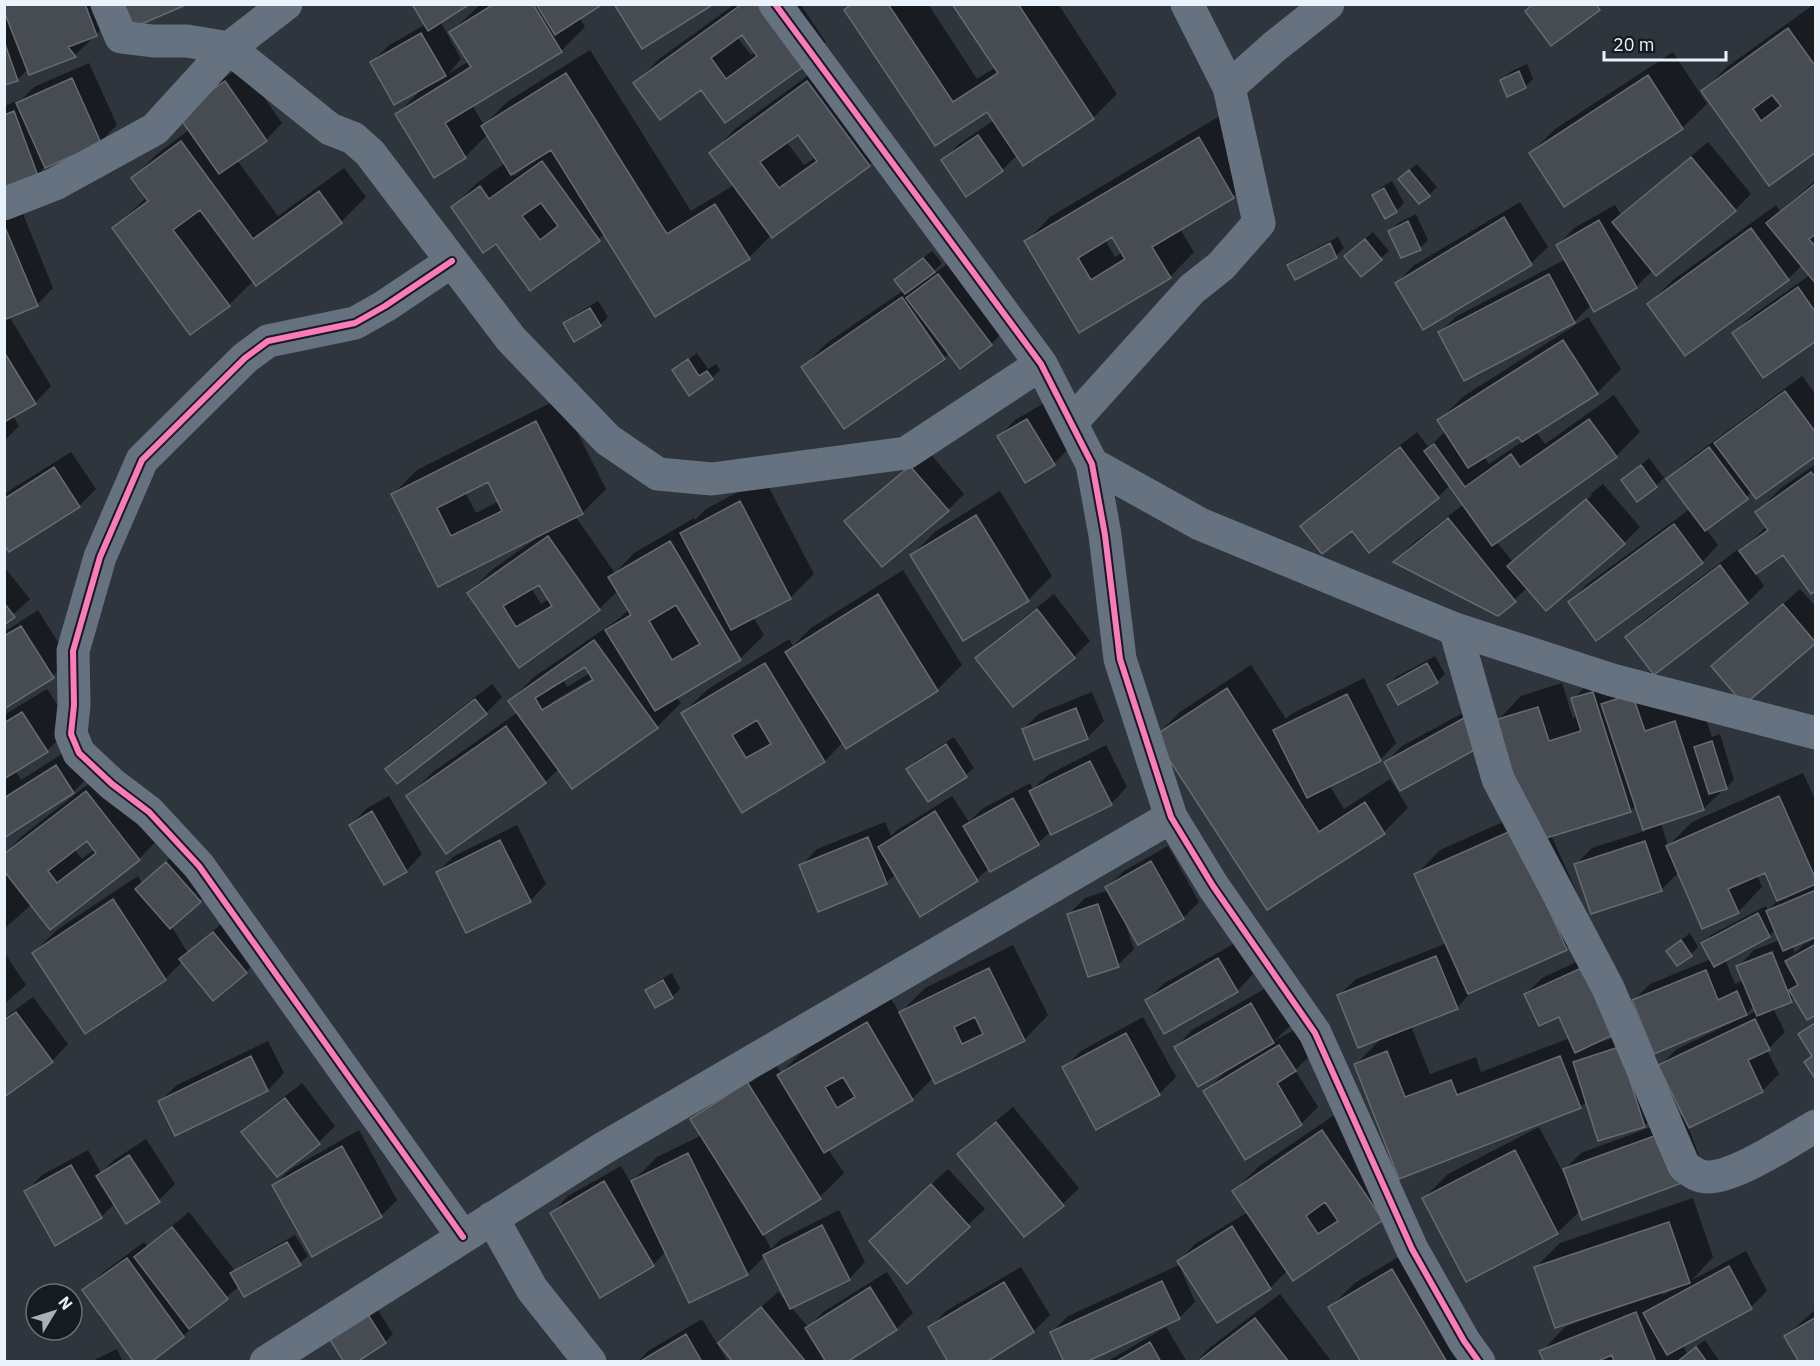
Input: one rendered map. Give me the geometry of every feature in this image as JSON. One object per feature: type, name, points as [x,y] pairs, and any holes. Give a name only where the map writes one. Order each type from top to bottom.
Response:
[{"type":"street","points":[[107,4],[121,37],[153,41],[187,41],[229,48],[330,129],[353,138],[370,153],[511,339],[608,440],[658,474],[712,479],[906,453],[1041,364]]},
{"type":"street","points":[[4,204],[65,179],[155,129],[229,48],[286,4]]},
{"type":"street","points":[[775,4],[1041,364],[1072,422],[1092,464],[1105,535],[1120,659],[1171,817],[1213,886],[1315,1033],[1412,1249],[1464,1341],[1479,1362]]},
{"type":"street","points":[[1072,422],[1192,289],[1221,266],[1259,223],[1229,87],[1187,4]]},
{"type":"street","points":[[1229,87],[1328,4]]},
{"type":"street","points":[[452,261],[385,306],[355,323],[268,341],[245,358],[142,460],[100,557],[74,651],[74,705],[71,734],[79,753],[112,784],[149,812],[199,866],[463,1237]]},
{"type":"street","points":[[1092,464],[1200,524],[1455,629],[1612,680],[1815,733]]},
{"type":"street","points":[[1455,629],[1498,779],[1608,988],[1684,1166],[1696,1176],[1710,1177],[1745,1167],[1815,1126]]},
{"type":"street","points":[[266,1362],[602,1149],[1171,817]]},
{"type":"street","points":[[492,1218],[532,1289],[590,1362]]},
{"type":"building","points":[[4,4],[85,4],[97,36],[68,47],[76,57],[29,75],[4,11]]},
{"type":"building","points":[[120,4],[188,4],[130,29]]},
{"type":"building","points":[[412,4],[470,4],[428,31]]},
{"type":"building","points":[[494,4],[533,4],[562,52],[445,123],[466,158],[434,178],[395,114],[471,67],[449,32]]},
{"type":"building","points":[[536,4],[603,4],[555,35]]},
{"type":"building","points":[[614,4],[714,4],[642,49]]},
{"type":"building","points":[[742,4],[758,4],[803,67],[725,123],[701,90],[660,120],[633,83]],"holes":[[[742,35],[757,56],[726,79],[711,58]]]},
{"type":"building","points":[[852,4],[888,4],[953,102],[998,73],[952,4],[1018,4],[1094,119],[1023,166],[987,112],[935,146],[844,10]]},
{"type":"building","points":[[1533,4],[1596,4],[1600,10],[1551,46],[1525,11]]},
{"type":"building","points":[[1788,28],[1816,67],[1816,152],[1769,186],[1701,91]],"holes":[[[1772,95],[1781,106],[1761,121],[1753,109]]]},
{"type":"building","points":[[421,33],[446,76],[394,105],[370,62]]},
{"type":"building","points":[[4,41],[18,81],[4,85]]},
{"type":"building","points":[[1519,71],[1526,88],[1507,97],[1500,80]]},
{"type":"building","points":[[566,73],[667,234],[715,204],[750,259],[655,317],[551,150],[511,175],[481,126]]},
{"type":"building","points":[[1648,75],[1683,129],[1564,207],[1529,153]]},
{"type":"building","points":[[72,78],[101,143],[45,168],[16,103]]},
{"type":"building","points":[[225,81],[267,141],[219,174],[177,114]]},
{"type":"building","points":[[807,81],[870,166],[772,238],[709,153]],"holes":[[[798,135],[817,161],[779,188],[760,162]]]},
{"type":"building","points":[[14,111],[38,176],[4,190],[4,115]]},
{"type":"building","points":[[978,135],[1003,171],[966,197],[941,160]]},
{"type":"building","points":[[1199,137],[1234,198],[1152,247],[1171,278],[1079,333],[1024,241]],"holes":[[[1112,237],[1125,259],[1091,280],[1078,258]]]},
{"type":"building","points":[[181,141],[253,239],[319,191],[342,223],[256,286],[200,210],[173,230],[230,306],[190,335],[112,228],[148,201],[131,178]]},
{"type":"building","points":[[1691,157],[1736,211],[1656,276],[1612,222]]},
{"type":"building","points":[[542,161],[600,241],[530,291],[496,244],[483,253],[451,207],[480,186],[489,199]],"holes":[[[541,203],[558,226],[540,240],[522,216]]]},
{"type":"building","points":[[1409,170],[1430,196],[1419,204],[1398,179]]},
{"type":"building","points":[[1816,183],[1816,234],[1809,239],[1813,244],[1816,242],[1816,284],[1766,223]]},
{"type":"building","points":[[1384,188],[1397,212],[1385,219],[1372,195]]},
{"type":"building","points":[[1504,217],[1532,265],[1423,330],[1395,283]]},
{"type":"building","points":[[1599,220],[1637,288],[1594,312],[1556,245]]},
{"type":"building","points":[[1408,221],[1421,250],[1401,258],[1388,231]]},
{"type":"building","points":[[4,225],[38,306],[4,320]]},
{"type":"building","points":[[1751,228],[1789,280],[1685,356],[1647,304]]},
{"type":"building","points":[[1365,239],[1382,260],[1361,277],[1344,256]]},
{"type":"building","points":[[1330,243],[1337,258],[1295,280],[1287,265]]},
{"type":"building","points":[[923,258],[935,272],[905,294],[894,280]]},
{"type":"building","points":[[938,274],[992,345],[960,369],[906,298]]},
{"type":"building","points":[[1549,274],[1575,323],[1464,381],[1438,332]]},
{"type":"building","points":[[1798,287],[1816,313],[1816,341],[1763,378],[1732,333]]},
{"type":"building","points":[[902,297],[945,359],[844,429],[801,367]]},
{"type":"building","points":[[590,308],[601,326],[574,342],[563,323]]},
{"type":"building","points":[[1563,340],[1598,394],[1522,442],[1518,437],[1468,468],[1437,420]]},
{"type":"building","points":[[4,352],[36,404],[6,421],[4,419]]},
{"type":"building","points":[[688,359],[699,376],[707,371],[713,379],[689,396],[672,370]]},
{"type":"building","points":[[1785,391],[1816,433],[1816,456],[1756,499],[1714,443]]},
{"type":"building","points":[[1027,419],[1055,465],[1025,483],[997,436]]},
{"type":"building","points":[[1589,419],[1617,457],[1492,546],[1424,451],[1434,444],[1465,487],[1511,454],[1520,467]]},
{"type":"building","points":[[536,421],[583,514],[438,587],[391,494]],"holes":[[[488,482],[502,511],[451,536],[437,508]]]},
{"type":"building","points":[[1400,447],[1439,498],[1369,553],[1352,531],[1322,554],[1300,526]]},
{"type":"building","points":[[1709,447],[1748,499],[1705,531],[1666,479]]},
{"type":"building","points":[[1641,465],[1657,487],[1637,502],[1621,480]]},
{"type":"building","points":[[910,466],[949,511],[882,567],[844,521]]},
{"type":"building","points":[[54,467],[80,507],[9,552],[4,545],[4,499]]},
{"type":"building","points":[[1811,472],[1816,478],[1816,591],[1811,594],[1783,555],[1756,574],[1739,551],[1768,530],[1755,512]]},
{"type":"building","points":[[1586,499],[1625,544],[1546,611],[1507,566]]},
{"type":"building","points":[[740,501],[791,599],[731,630],[680,533]]},
{"type":"building","points":[[976,515],[1029,601],[963,641],[910,555]]},
{"type":"building","points":[[1448,518],[1516,602],[1498,616],[1393,562]]},
{"type":"building","points":[[1674,524],[1703,563],[1596,641],[1568,602]]},
{"type":"building","points":[[548,536],[600,610],[519,668],[467,593]],"holes":[[[539,585],[552,606],[516,627],[503,606]]]},
{"type":"building","points":[[670,541],[741,660],[655,711],[605,630],[631,615],[608,577]],"holes":[[[676,605],[700,644],[672,660],[649,621]]]},
{"type":"building","points":[[1720,565],[1748,603],[1654,675],[1625,637]]},
{"type":"building","points":[[878,594],[938,691],[846,749],[785,652]]},
{"type":"building","points":[[4,603],[15,617],[4,625]]},
{"type":"building","points":[[1783,604],[1816,643],[1744,705],[1711,666]]},
{"type":"building","points":[[1037,609],[1075,658],[1013,707],[975,658]]},
{"type":"building","points":[[21,626],[54,678],[4,709],[4,636]]},
{"type":"building","points":[[594,640],[658,728],[572,789],[508,701]],"holes":[[[585,667],[593,680],[542,710],[535,698]]]},
{"type":"building","points":[[765,663],[825,762],[742,813],[681,713]],"holes":[[[757,720],[771,744],[746,758],[732,735]]]},
{"type":"building","points":[[1427,663],[1438,683],[1398,705],[1387,685]]},
{"type":"building","points":[[1227,688],[1319,832],[1365,802],[1385,834],[1267,910],[1154,736]]},
{"type":"building","points":[[1593,692],[1631,812],[1533,842],[1495,720],[1538,707],[1549,741],[1581,731],[1571,698]]},
{"type":"building","points":[[1347,694],[1381,761],[1307,798],[1273,730]]},
{"type":"building","points":[[1632,694],[1645,731],[1675,721],[1704,810],[1643,830],[1601,704]]},
{"type":"building","points":[[475,699],[487,714],[397,784],[385,769]]},
{"type":"building","points":[[1076,708],[1088,739],[1034,760],[1022,729]]},
{"type":"building","points":[[22,712],[48,752],[4,779],[4,723]]},
{"type":"building","points":[[1464,718],[1480,747],[1400,791],[1384,762]]},
{"type":"building","points":[[506,726],[546,783],[446,854],[406,796]]},
{"type":"building","points":[[1712,741],[1727,789],[1709,794],[1694,747]]},
{"type":"building","points":[[946,744],[967,777],[928,802],[906,769]]},
{"type":"building","points":[[1090,761],[1112,805],[1051,835],[1029,791]]},
{"type":"building","points":[[56,765],[74,793],[4,838],[4,798]]},
{"type":"building","points":[[86,791],[140,860],[50,930],[4,871],[4,854]],"holes":[[[87,841],[96,853],[57,883],[48,871]]]},
{"type":"building","points":[[1779,796],[1816,884],[1777,901],[1765,873],[1728,889],[1739,913],[1702,929],[1666,846]]},
{"type":"building","points":[[1013,798],[1039,845],[990,872],[963,826]]},
{"type":"building","points":[[372,811],[407,872],[384,885],[349,825]]},
{"type":"building","points":[[935,811],[978,881],[920,917],[878,847]]},
{"type":"building","points":[[1513,830],[1567,950],[1468,994],[1414,874]]},
{"type":"building","points":[[868,837],[887,884],[818,912],[799,865]]},
{"type":"building","points":[[500,840],[531,902],[466,933],[436,872]]},
{"type":"building","points":[[1645,841],[1662,891],[1591,914],[1574,864]]},
{"type":"building","points":[[1151,861],[1184,919],[1138,945],[1105,887]]},
{"type":"building","points":[[166,862],[201,902],[170,929],[135,889]]},
{"type":"building","points":[[1816,890],[1816,937],[1783,951],[1766,911]]},
{"type":"building","points":[[113,899],[166,980],[85,1034],[32,953]]},
{"type":"building","points":[[1098,904],[1119,967],[1088,977],[1067,914]]},
{"type":"building","points":[[1758,913],[1770,937],[1714,967],[1701,943]]},
{"type":"building","points":[[213,932],[247,973],[213,1001],[179,959]]},
{"type":"building","points":[[1681,940],[1692,956],[1677,966],[1666,951]]},
{"type":"building","points":[[1816,944],[1816,1015],[1807,1020],[1789,990],[1798,985],[1785,961]]},
{"type":"building","points":[[1772,952],[1792,1002],[1757,1016],[1736,966]]},
{"type":"building","points":[[1436,956],[1458,1009],[1358,1048],[1337,995]]},
{"type":"building","points":[[1218,958],[1238,992],[1164,1034],[1145,1000]]},
{"type":"building","points":[[1588,965],[1619,1032],[1575,1053],[1559,1017],[1539,1026],[1524,994]]},
{"type":"building","points":[[989,968],[1025,1041],[935,1084],[899,1012]],"holes":[[[975,1017],[983,1034],[962,1044],[954,1027]]]},
{"type":"building","points":[[1706,970],[1718,1000],[1737,991],[1747,1015],[1654,1054],[1632,1000]]},
{"type":"building","points":[[663,980],[673,998],[655,1008],[645,990]]},
{"type":"building","points":[[1251,1003],[1274,1043],[1198,1087],[1174,1047]]},
{"type":"building","points":[[16,1012],[53,1062],[4,1097],[4,1020]]},
{"type":"building","points":[[1755,1019],[1770,1050],[1748,1060],[1763,1092],[1689,1128],[1658,1065]]},
{"type":"building","points":[[867,1022],[913,1100],[824,1153],[777,1075]],"holes":[[[843,1077],[855,1097],[837,1108],[825,1087]]]},
{"type":"building","points":[[1815,1023],[1816,1076],[1814,1077],[1804,1062],[1812,1056],[1798,1034]]},
{"type":"building","points":[[1126,1033],[1160,1095],[1096,1130],[1062,1067]]},
{"type":"building","points":[[1279,1045],[1296,1071],[1277,1083],[1302,1125],[1245,1160],[1203,1091]]},
{"type":"building","points":[[1619,1047],[1645,1127],[1598,1141],[1573,1062]]},
{"type":"building","points":[[1387,1051],[1405,1097],[1451,1080],[1457,1095],[1560,1056],[1581,1108],[1399,1179],[1354,1064]]},
{"type":"building","points":[[251,1056],[268,1091],[175,1136],[158,1101]]},
{"type":"building","points":[[747,1082],[821,1199],[763,1235],[690,1119]]},
{"type":"building","points":[[285,1098],[320,1144],[277,1177],[241,1132]]},
{"type":"building","points":[[996,1122],[1064,1206],[1024,1237],[957,1154]]},
{"type":"building","points":[[1322,1130],[1383,1220],[1293,1281],[1232,1191]],"holes":[[[1325,1202],[1338,1221],[1318,1234],[1306,1216]]]},
{"type":"building","points":[[1668,1131],[1687,1181],[1582,1220],[1563,1169]]},
{"type":"building","points":[[342,1146],[382,1217],[312,1257],[272,1185]]},
{"type":"building","points":[[1515,1150],[1558,1234],[1466,1282],[1422,1198]]},
{"type":"building","points":[[688,1153],[748,1275],[689,1303],[631,1181]]},
{"type":"building","points":[[129,1155],[160,1202],[126,1224],[96,1176]]},
{"type":"building","points":[[71,1165],[102,1218],[55,1246],[24,1191]]},
{"type":"building","points":[[604,1181],[654,1266],[600,1298],[550,1213]]},
{"type":"building","points":[[931,1184],[970,1227],[907,1284],[869,1241]]},
{"type":"building","points":[[1669,1222],[1690,1283],[1555,1328],[1534,1267]]},
{"type":"building","points":[[822,1225],[850,1280],[790,1309],[763,1255]]},
{"type":"building","points":[[1232,1226],[1271,1289],[1217,1323],[1177,1261]]},
{"type":"building","points":[[172,1227],[228,1299],[189,1329],[134,1257]]},
{"type":"building","points":[[287,1242],[301,1265],[244,1297],[230,1273]]},
{"type":"building","points":[[127,1258],[184,1337],[151,1362],[134,1362],[84,1293],[84,1289]]},
{"type":"building","points":[[1729,1266],[1752,1309],[1667,1355],[1643,1313]]},
{"type":"building","points":[[1392,1269],[1447,1362],[1361,1362],[1328,1307]]},
{"type":"building","points":[[1162,1281],[1180,1319],[1086,1362],[1064,1362],[1050,1332]]},
{"type":"building","points":[[1004,1282],[1034,1332],[986,1362],[948,1362],[928,1327]]},
{"type":"building","points":[[870,1287],[897,1330],[847,1362],[826,1362],[805,1328]]},
{"type":"building","points":[[761,1307],[806,1362],[733,1362],[718,1343]]},
{"type":"building","points":[[365,1310],[386,1343],[357,1362],[344,1362],[327,1335]]},
{"type":"building","points":[[1636,1312],[1656,1362],[1614,1362],[1612,1355],[1596,1362],[1544,1362],[1539,1351]]},
{"type":"building","points":[[1816,1317],[1816,1362],[1799,1362],[1784,1336]]},
{"type":"building","points":[[1255,1318],[1289,1362],[1197,1362]]},
{"type":"building","points":[[686,1334],[702,1362],[639,1362]]},
{"type":"building","points":[[1150,1342],[1161,1362],[1115,1362]]},
{"type":"building","points":[[1696,1347],[1707,1362],[1677,1362]]},
{"type":"cycle path","points":[[775,4],[1041,364],[1092,464],[1105,535],[1120,659],[1171,817],[1213,886],[1315,1033],[1412,1249],[1464,1341],[1479,1362]]},
{"type":"cycle path","points":[[452,261],[385,306],[355,323],[268,341],[245,358],[142,460],[100,557],[73,651],[74,705],[71,734],[79,753],[112,784],[149,812],[199,866],[463,1237]]}]
